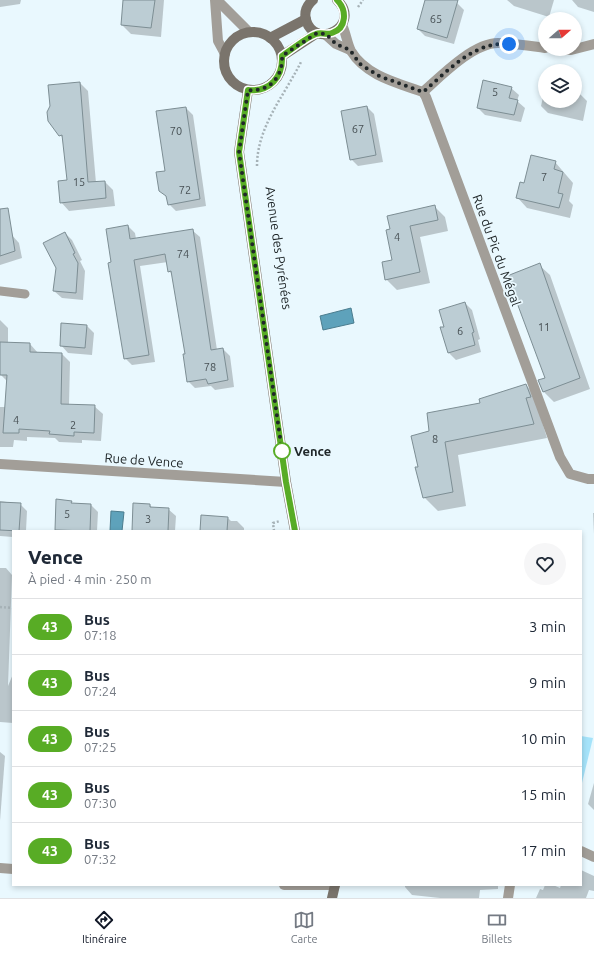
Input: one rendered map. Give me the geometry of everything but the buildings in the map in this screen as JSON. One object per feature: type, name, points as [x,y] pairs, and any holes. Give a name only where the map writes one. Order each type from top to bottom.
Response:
[{"type":"main road","points":[[313,0],[306,10],[306,19],[312,30],[322,34]]},
{"type":"main road","points":[[282,56],[322,34],[335,32],[342,25],[344,14],[343,8],[337,0]]},
{"type":"main road","points":[[270,38],[306,19]]},
{"type":"main road","points":[[250,32],[260,33],[270,38],[277,44],[282,56],[282,69],[276,80],[266,88],[254,91],[237,86],[229,77],[225,66],[225,54],[234,39],[250,32]]},
{"type":"main road","name":"Avenue des Pyrénées","points":[[248,90],[239,152],[286,482],[295,530]]},
{"type":"main road","points":[[332,898],[335,886]]},
{"type":"street","points":[[216,0],[250,32]]},
{"type":"street","points":[[216,0],[218,41],[225,54]]},
{"type":"street","points":[[342,25],[347,34],[350,50],[360,64],[379,76],[423,92],[458,62],[478,49],[497,43],[538,47]]},
{"type":"street","points":[[322,34],[336,44],[350,50]]},
{"type":"street","points":[[582,47],[594,44]]},
{"type":"street","name":"Rue du Pic du Mégal","points":[[423,92],[560,457],[570,474],[588,479],[594,479]]},
{"type":"street","name":"Rue de Vence","points":[[0,464],[286,482]]},
{"type":"street","points":[[582,851],[594,857]]},
{"type":"street","points":[[0,868],[12,869]]},
{"type":"street","points":[[508,898],[510,886]]},
{"type":"lane","points":[[0,291],[25,294]]},
{"type":"path","points":[[357,11],[363,0]]},
{"type":"path","name":"Avenue des Pyrénées","points":[[257,170],[257,152],[269,120],[280,95],[292,78],[302,59]]},
{"type":"path","points":[[274,530],[273,523],[293,519]]},
{"type":"path","points":[[0,608],[12,608]]},
{"type":"shaded area","points":[[351,308],[354,323],[323,330],[320,316]]},
{"type":"shaded area","points":[[111,511],[124,512],[122,530],[110,530]]},
{"type":"shaded area","points":[[582,736],[593,738],[582,783]]},
{"type":"bus line","name":"43","points":[[295,530],[286,482],[239,152],[248,90],[260,90],[272,84],[282,69],[282,56],[317,33],[330,34],[335,32],[342,25],[344,19],[343,8],[337,0]]},
{"type":"place","name":"Vence","points":[[282,451]]},
{"type":"route","points":[[282,451],[239,152],[248,90],[260,90],[272,84],[282,69],[282,56],[317,33],[326,34],[336,44],[350,50],[360,64],[379,76],[423,92],[458,62],[478,49],[497,43],[509,44]]}]
